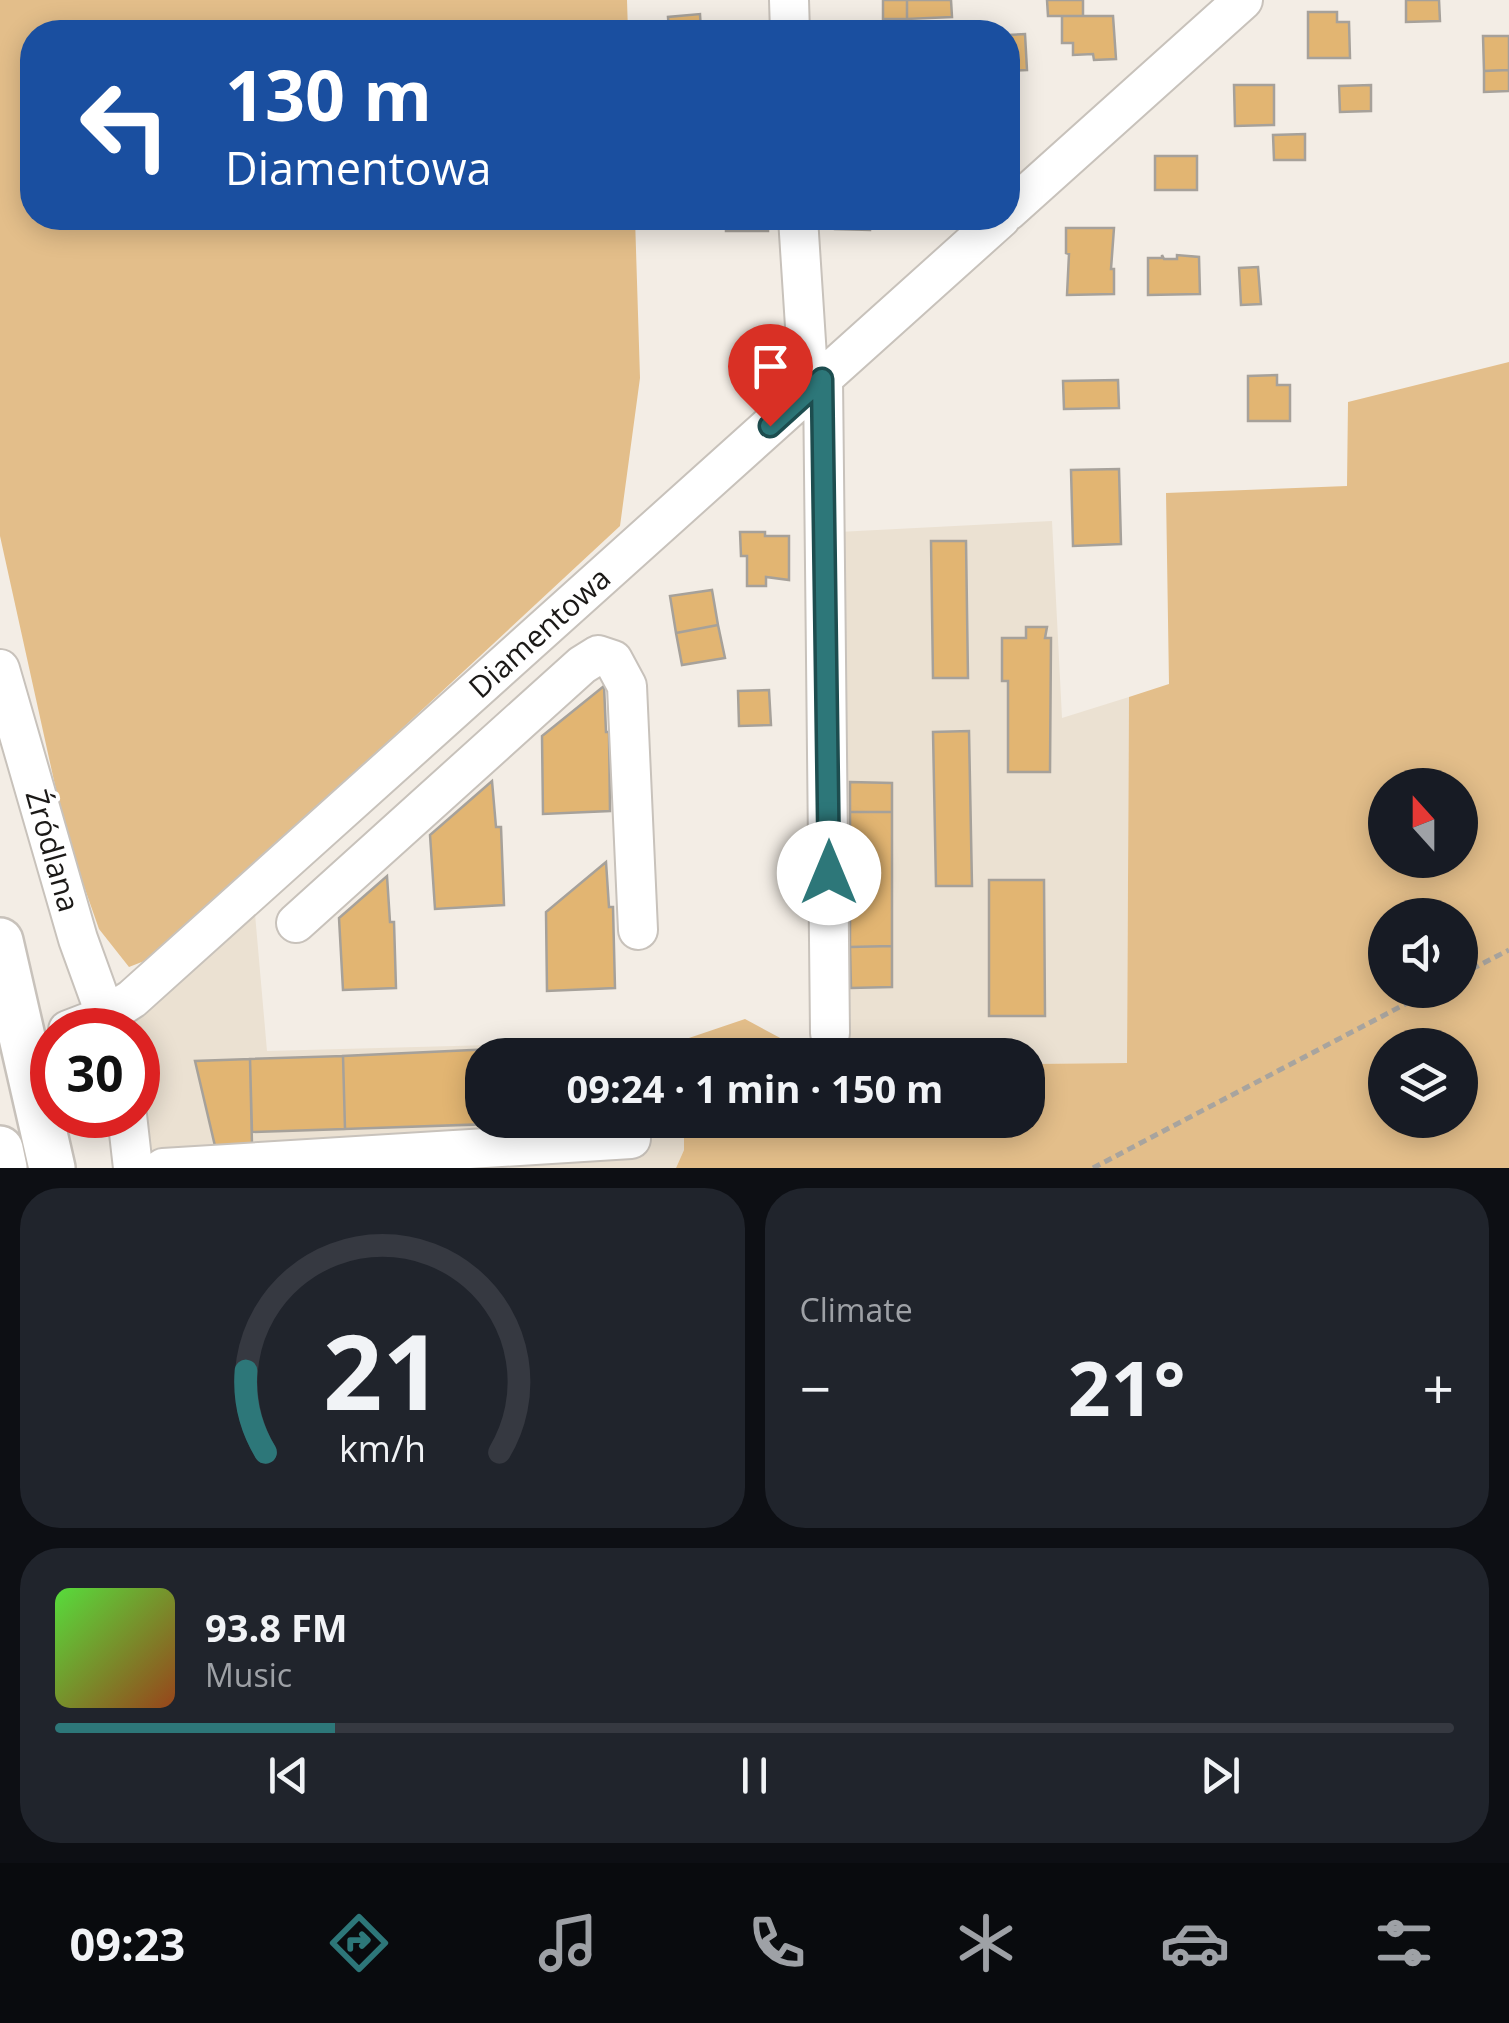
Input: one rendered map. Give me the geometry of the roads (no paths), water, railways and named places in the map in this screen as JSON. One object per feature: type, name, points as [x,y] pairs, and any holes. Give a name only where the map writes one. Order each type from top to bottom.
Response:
[{"type":"main road","points":[[0,941],[52,1168]]},
{"type":"main road","points":[[0,1149],[4,1168]]},
{"type":"street","points":[[1020,201],[1244,0]]},
{"type":"street","points":[[799,230],[807,357],[822,379],[830,1032]]},
{"type":"street","name":"Diamentowa","points":[[123,1008],[988,230]]},
{"type":"street","points":[[296,923],[582,665],[598,655],[612,660],[627,686],[638,930]]},
{"type":"street","name":"Źródlana","points":[[0,669],[73,922],[104,1008]]},
{"type":"street","points":[[387,772],[422,810]]},
{"type":"street","points":[[129,1138],[132,1168]]},
{"type":"street","points":[[163,1168],[631,1139]]}]
